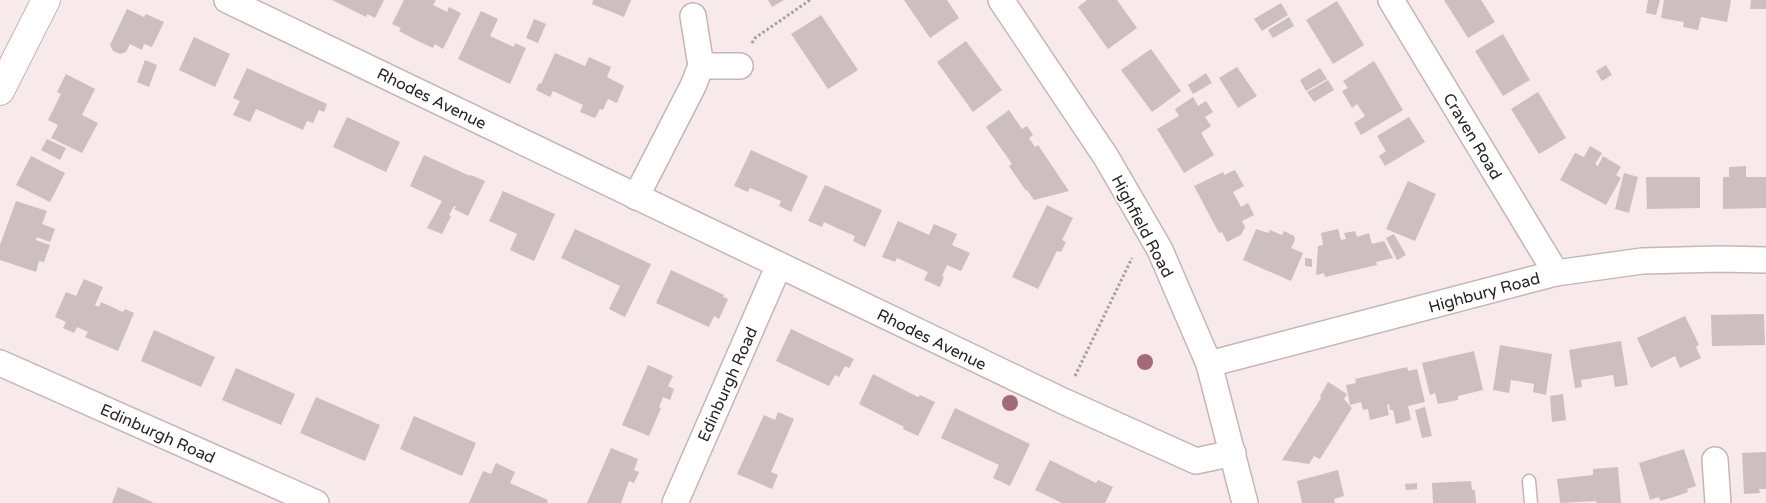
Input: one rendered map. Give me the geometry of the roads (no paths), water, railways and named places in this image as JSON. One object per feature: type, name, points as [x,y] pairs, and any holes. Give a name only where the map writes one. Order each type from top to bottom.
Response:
[{"type":"street","points":[[0,91],[46,0]]},
{"type":"street","name":"Rhodes Avenue","points":[[227,0],[1062,401],[1196,461],[1233,453]]},
{"type":"street","name":"Highfield Road","points":[[1001,0],[1106,157],[1160,250],[1209,364],[1246,503]]},
{"type":"street","name":"Craven Road","points":[[1391,0],[1556,273]]},
{"type":"street","points":[[636,197],[693,86],[701,66],[693,16]]},
{"type":"street","points":[[701,66],[740,66]]},
{"type":"street","name":"Highbury Road","points":[[1209,364],[1556,273],[1642,262],[1720,259],[1766,260]]},
{"type":"street","name":"Edinburgh Road","points":[[675,503],[779,265]]},
{"type":"street","name":"Edinburgh Road","points":[[0,363],[316,503]]},
{"type":"street","points":[[1715,460],[1718,503]]},
{"type":"lane","points":[[1528,481],[1531,503]]}]
